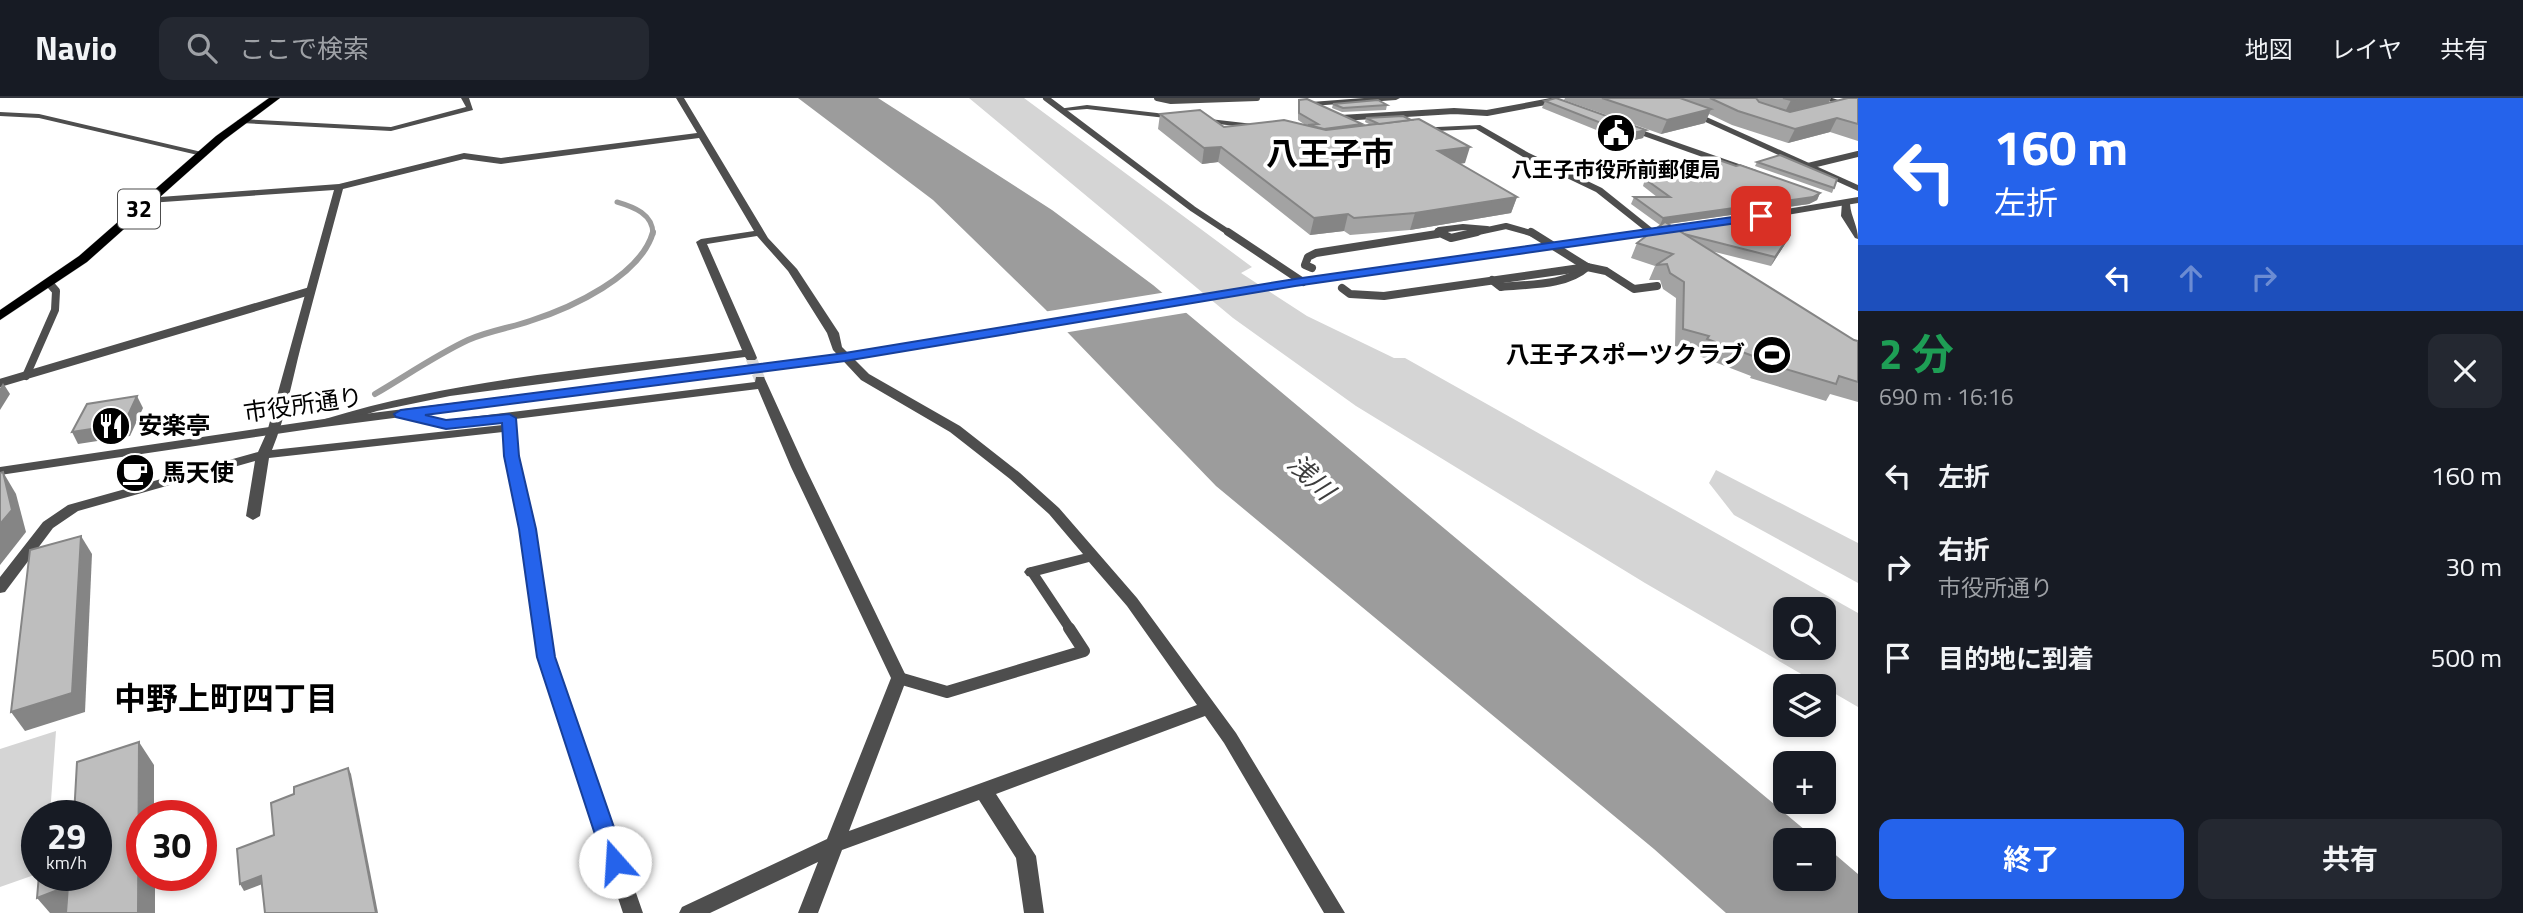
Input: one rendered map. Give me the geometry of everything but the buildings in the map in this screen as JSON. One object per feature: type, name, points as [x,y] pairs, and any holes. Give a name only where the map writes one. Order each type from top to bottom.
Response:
[{"type":"main road","name":"32","points":[[0,316],[83,258],[202,153],[275,98]]},
{"type":"street","points":[[241,121],[391,129],[470,108],[465,99],[476,98]]},
{"type":"street","points":[[680,98],[759,233],[792,269],[833,333],[837,348],[850,356],[875,384],[939,419],[1035,492],[1132,602],[1230,738],[1335,913]]},
{"type":"street","points":[[1299,98],[1366,128]]},
{"type":"street","points":[[1311,104],[1396,98]]},
{"type":"street","points":[[1824,98],[1858,108]]},
{"type":"street","points":[[1547,99],[1563,105]]},
{"type":"street","points":[[1062,109],[1087,107],[1268,127]]},
{"type":"street","points":[[1679,107],[1858,188]]},
{"type":"street","points":[[0,114],[39,116],[202,153]]},
{"type":"street","points":[[1614,123],[1765,176]]},
{"type":"street","points":[[1410,130],[1477,127],[1599,190],[1652,232]]},
{"type":"street","points":[[149,200],[339,187],[464,156],[501,161],[701,135]]},
{"type":"street","points":[[253,516],[263,455],[273,432],[339,187]]},
{"type":"street","points":[[1824,197],[1858,209]]},
{"type":"street","points":[[1748,218],[1858,200]]},
{"type":"street","points":[[1845,204],[1846,216],[1858,236]]},
{"type":"street","name":"市役所通り","points":[[0,471],[324,423],[850,356],[1299,282],[1679,228]]},
{"type":"street","points":[[324,423],[374,408],[450,392],[750,355],[701,242],[759,233]]},
{"type":"street","points":[[0,588],[48,525],[74,508],[263,455],[509,423],[760,383],[899,678],[808,913]]},
{"type":"street","points":[[401,414],[446,424],[509,423]]},
{"type":"street","points":[[509,423],[511,456],[527,529],[546,657],[632,913]]},
{"type":"street","points":[[1032,572],[1093,556]]},
{"type":"street","points":[[689,913],[834,845],[1209,708]]},
{"type":"street","points":[[983,790],[1026,856],[1034,913]]},
{"type":"lane","points":[[1046,98],[1193,209],[1299,282]]},
{"type":"lane","points":[[1157,98],[1171,101],[1257,98]]},
{"type":"lane","points":[[1341,118],[1454,111],[1487,113],[1547,99]]},
{"type":"lane","points":[[1834,108],[1846,105]]},
{"type":"lane","points":[[1808,166],[1858,154]]},
{"type":"lane","points":[[1312,268],[1305,265],[1308,257],[1316,253],[1437,234],[1451,238],[1475,235],[1487,229],[1506,226],[1527,230],[1587,267]]},
{"type":"lane","points":[[1492,280],[1501,287],[1570,277],[1585,271],[1587,267]]},
{"type":"lane","points":[[1342,288],[1350,294],[1384,296],[1587,267],[1606,271],[1634,289],[1657,286]]},
{"type":"lane","points":[[26,376],[55,310],[56,291],[49,283]]},
{"type":"lane","points":[[0,383],[310,291]]},
{"type":"lane","points":[[899,678],[947,692],[1084,651],[1032,572]]},
{"type":"shaded area","points":[[969,98],[1024,98],[1252,267],[1241,273],[1307,316],[1394,358],[1405,358],[1830,597],[1773,597],[1773,658],[1645,583],[1356,406],[1233,318]]},
{"type":"shaded area","points":[[1716,470],[1858,543],[1858,583],[1734,515],[1709,483]]},
{"type":"shaded area","points":[[1836,601],[1858,613],[1858,707],[1836,694],[1836,674],[1801,674],[1777,660],[1836,660]]},
{"type":"shaded area","points":[[56,731],[51,800],[21,800],[21,880],[0,887],[0,749]]},
{"type":"water","name":"浅川","points":[[798,98],[878,98],[1052,210],[1153,285],[1773,803],[1773,814],[1786,814],[1803,828],[1773,828],[1773,891],[1836,891],[1836,855],[1858,874],[1858,913],[1726,913],[1654,849],[1216,486],[1045,309],[933,200]]},
{"type":"pier","points":[[1167,292],[1191,312],[1063,333],[1043,312]]},
{"type":"waterway","points":[[617,202],[646,216],[653,232]]},
{"type":"waterway","points":[[375,394],[468,340],[547,315],[584,299],[620,276],[634,263],[646,248],[653,232]]},
{"type":"tunnel","points":[[751,358],[760,380]]},
{"type":"place","name":"八王子市役所前郵便局","points":[[1616,133]]},
{"type":"place","name":"八王子スポーツクラブ","points":[[1772,355]]},
{"type":"place","name":"安楽亭","points":[[111,426]]},
{"type":"place","name":"馬天使","points":[[135,473]]},
{"type":"district","name":"八王子市","points":[[1330,154]]},
{"type":"district","name":"中野上町四丁目","points":[[226,699]]},
{"type":"route","points":[[615,862],[546,657],[527,529],[511,456],[509,418],[436,424],[401,414],[845,357],[1295,283],[1761,216]]}]
